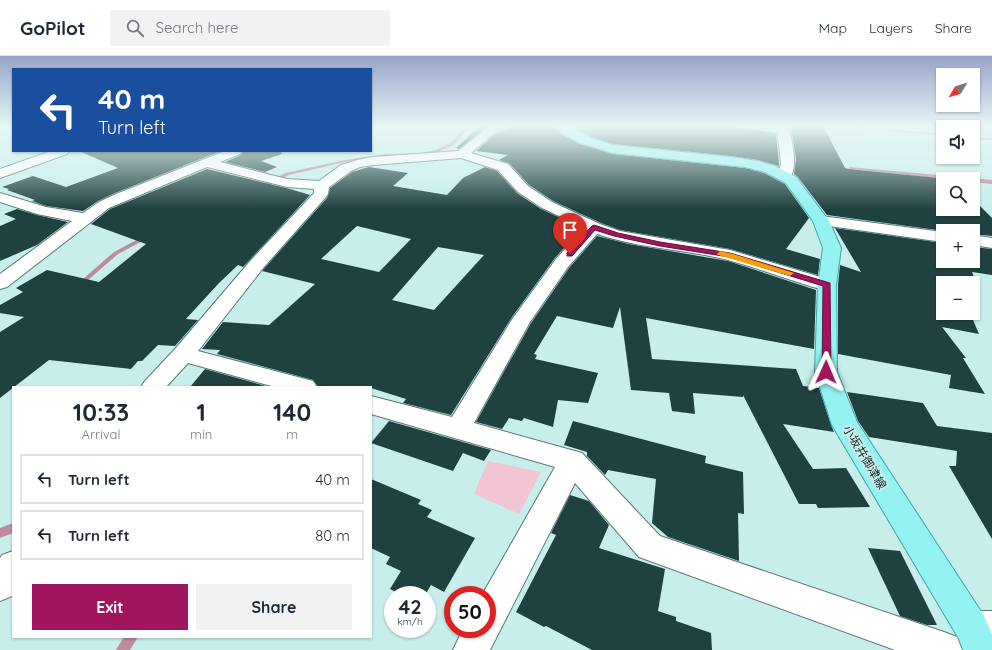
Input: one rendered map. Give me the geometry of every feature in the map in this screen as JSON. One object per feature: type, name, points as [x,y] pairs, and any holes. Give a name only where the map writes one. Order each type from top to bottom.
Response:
[{"type":"main road","name":"小坂井御津線","points":[[657,154],[743,163],[770,169],[785,175],[791,180],[821,221],[832,248],[827,285],[826,372],[845,425],[982,636]]},
{"type":"street","points":[[0,174],[56,154]]},
{"type":"street","points":[[0,283],[104,205],[229,154]]},
{"type":"street","points":[[154,386],[183,354],[258,263],[321,194],[322,185],[334,174],[346,168],[373,161],[462,154],[503,167],[523,189],[547,204],[594,227],[616,235],[660,244],[730,255],[827,285]]},
{"type":"street","points":[[785,175],[788,164],[787,154]]},
{"type":"street","points":[[207,163],[266,179],[287,183],[322,185]]},
{"type":"street","points":[[0,197],[26,206],[68,216],[87,218]]},
{"type":"street","points":[[821,221],[936,236]]},
{"type":"street","points":[[458,428],[520,322],[562,263],[594,227]]},
{"type":"street","points":[[980,241],[992,243]]},
{"type":"street","points":[[183,354],[301,386]]},
{"type":"street","points":[[372,405],[572,461],[650,547],[944,650]]},
{"type":"street","points":[[496,603],[572,461]]},
{"type":"street","points":[[0,585],[12,567]]},
{"type":"street","points":[[471,650],[477,638]]},
{"type":"shaded area","points":[[488,461],[541,472],[519,514],[474,494]]},
{"type":"building","points":[[85,154],[214,154],[115,193],[98,201],[83,211],[46,206],[2,187],[33,176],[66,187],[118,168]]},
{"type":"building","points":[[242,154],[282,154],[261,161],[277,167],[265,172],[225,162]]},
{"type":"building","points":[[498,154],[612,154],[745,168],[764,173],[785,184],[809,218],[786,249],[820,259],[818,275],[730,249],[620,230],[601,223],[553,201],[529,185],[509,163],[499,160],[508,155]]},
{"type":"building","points":[[709,154],[778,154],[779,166],[758,160]]},
{"type":"building","points":[[795,154],[838,154],[845,168],[849,169],[936,178],[936,216],[980,216],[980,206],[992,218],[992,236],[980,235],[980,224],[936,224],[936,230],[827,215],[794,174]]},
{"type":"building","points":[[369,167],[408,173],[393,186],[447,195],[463,178],[485,167],[497,171],[517,193],[541,209],[582,228],[555,258],[512,317],[451,415],[403,403],[406,399],[372,388],[372,386],[317,386],[313,380],[217,354],[220,350],[202,349],[223,322],[269,325],[315,284],[262,271],[327,198],[330,188],[352,172]],"holes":[[[357,226],[411,239],[379,272],[321,259]],[[438,247],[484,255],[434,310],[392,300]]]},
{"type":"building","points":[[207,169],[310,195],[243,267],[238,265],[219,283],[186,319],[198,320],[175,346],[158,345],[142,361],[138,361],[131,369],[49,360],[15,386],[12,386],[12,389],[0,398],[0,332],[24,317],[0,313],[0,305],[23,292],[16,288],[47,270],[99,282],[146,244],[91,224],[110,209]]},
{"type":"building","points":[[17,209],[68,222],[37,245],[0,261],[0,226],[16,219],[4,214]]},
{"type":"building","points":[[835,228],[936,242],[936,268],[980,268],[980,248],[992,249],[992,275],[972,272],[974,276],[936,276],[936,320],[973,320],[979,334],[942,327],[966,358],[963,358],[985,394],[949,388],[951,375],[838,354],[838,285],[840,265],[861,272]]},
{"type":"building","points":[[597,236],[629,244],[728,261],[816,290],[814,349],[646,318],[652,359],[796,369],[803,386],[819,388],[834,432],[783,424],[813,469],[846,468],[870,507],[818,508],[816,504],[799,504],[743,395],[743,397],[693,393],[695,414],[672,411],[669,393],[631,390],[620,307],[613,328],[557,316],[534,354],[537,355],[535,359],[598,373],[588,403],[558,400],[553,427],[524,418],[522,421],[509,418],[502,429],[476,422],[531,323],[569,268]]},
{"type":"building","points":[[205,369],[265,386],[191,386]]},
{"type":"building","points":[[847,392],[923,403],[937,426],[992,433],[992,539],[949,466],[956,466],[957,451],[869,437],[858,421]]},
{"type":"building","points":[[389,421],[491,450],[484,461],[463,453],[453,471],[372,443]]},
{"type":"building","points":[[573,421],[706,456],[705,463],[743,472],[744,514],[738,513],[739,561],[668,537],[652,523],[656,479],[608,470],[605,475],[587,456],[587,452],[564,445]]},
{"type":"building","points":[[372,479],[421,500],[418,504],[432,510],[427,517],[475,538],[447,586],[444,586],[444,592],[436,588],[436,586],[431,585],[392,586],[401,571],[386,564],[390,557],[372,548]]},
{"type":"building","points":[[570,495],[589,501],[609,525],[599,548],[665,569],[658,611],[676,617],[676,621],[711,633],[712,650],[592,650],[516,612],[556,535],[551,533]]},
{"type":"building","points":[[868,548],[900,551],[937,625],[927,625],[900,616]]},
{"type":"waterway","points":[[260,189],[287,174],[345,161],[384,155],[421,154]]},
{"type":"waterway","points":[[851,168],[936,176]]},
{"type":"waterway","points":[[980,181],[992,182]]},
{"type":"waterway","points":[[78,286],[116,253],[146,237]]},
{"type":"waterway","points":[[0,533],[12,528]]},
{"type":"waterway","points":[[122,650],[131,638]]},
{"type":"slow traffic","points":[[720,254],[730,255],[790,273]]},
{"type":"route","points":[[570,254],[594,227],[616,235],[660,244],[730,255],[827,285],[826,372]]}]
